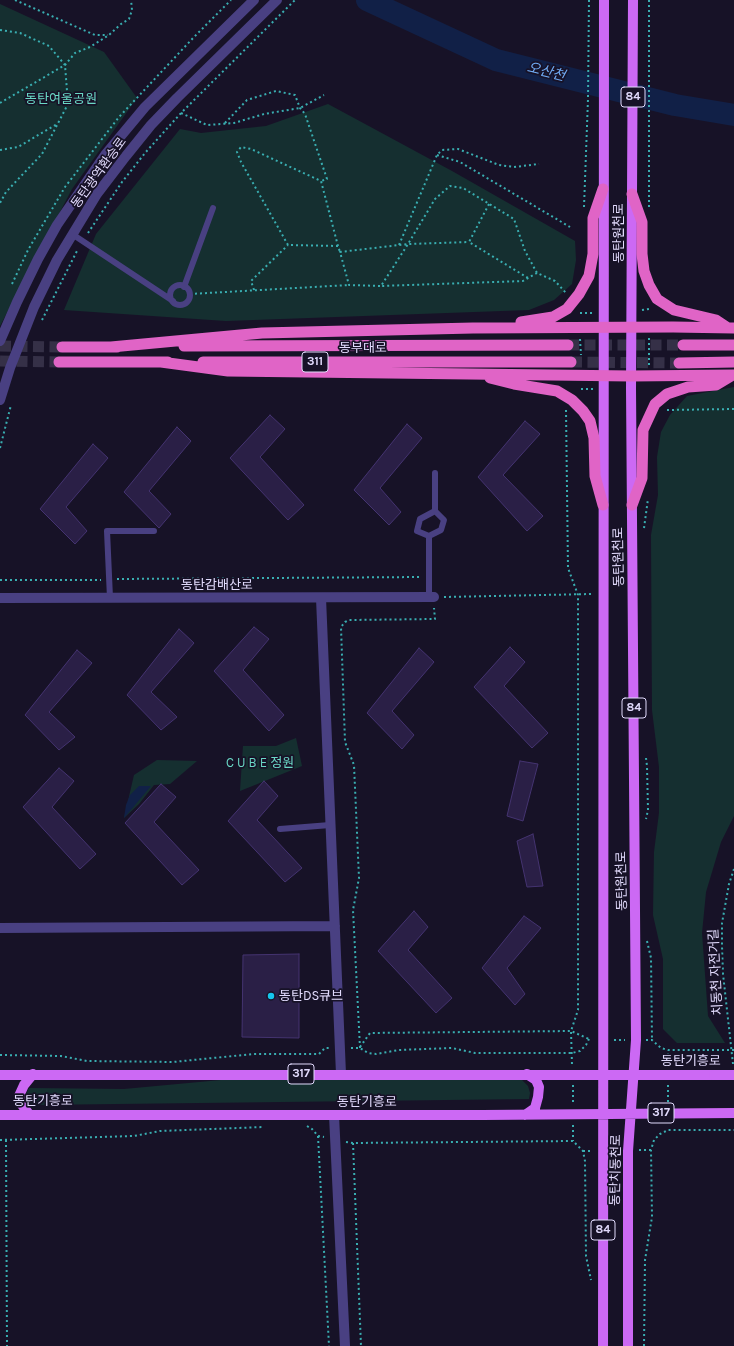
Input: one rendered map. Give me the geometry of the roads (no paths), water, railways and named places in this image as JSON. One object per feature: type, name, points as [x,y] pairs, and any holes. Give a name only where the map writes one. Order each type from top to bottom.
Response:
[{"type":"highway","points":[[473,328],[553,316],[567,309],[573,303],[589,276],[593,254],[593,218],[603,189]]},
{"type":"highway","points":[[632,194],[642,222],[642,254],[644,271],[657,298],[674,310],[716,320],[731,328]]},
{"type":"highway","points":[[111,347],[262,333],[473,328],[731,328]]},
{"type":"highway","name":"동부대로","points":[[62,347],[568,344]]},
{"type":"highway","points":[[683,344],[734,345]]},
{"type":"highway","name":"동부대로","points":[[59,362],[571,362]]},
{"type":"highway","points":[[162,362],[228,371],[470,373],[603,376],[733,375]]},
{"type":"highway","points":[[679,363],[734,362]]},
{"type":"highway","points":[[470,373],[514,384],[557,390],[572,400],[590,421],[594,438],[595,476],[603,505]]},
{"type":"highway","points":[[632,505],[642,478],[643,430],[655,404],[667,394],[688,387],[716,385],[733,375]]},
{"type":"main road","name":"동탄원천로","points":[[602,1114],[604,0]]},
{"type":"main road","name":"동탄원천로","points":[[631,1114],[636,1040],[631,376],[633,0]]},
{"type":"main road","name":"동탄기흥로","points":[[0,1075],[714,1074],[734,1071]]},
{"type":"main road","points":[[29,1114],[22,1105],[19,1096],[24,1084],[33,1074]]},
{"type":"main road","points":[[526,1115],[535,1108],[539,1087],[536,1080],[527,1074]]},
{"type":"main road","name":"동탄기흥로","points":[[0,1115],[526,1115],[631,1114],[668,1112],[734,1113]]},
{"type":"main road","name":"동탄치동천로","points":[[602,1114],[602,1346]]},
{"type":"main road","name":"동탄치동천로","points":[[628,1346],[628,1151],[631,1114]]},
{"type":"street","name":"동탄광역환승로","points":[[0,341],[38,259],[57,225],[105,154],[145,107],[254,0]]},
{"type":"street","name":"동탄광역환승로","points":[[0,400],[10,368],[34,307],[57,260],[97,194],[151,125],[277,0]]},
{"type":"street","name":"동탄감배산로","points":[[0,598],[431,597]]},
{"type":"street","points":[[321,598],[341,1074]]},
{"type":"street","points":[[0,928],[335,926]]},
{"type":"street","points":[[334,1115],[345,1346]]},
{"type":"lane","points":[[184,287],[213,208]]},
{"type":"lane","points":[[72,234],[172,301],[178,305],[184,304],[189,300],[189,291],[184,287],[178,286],[172,290],[170,296],[172,301]]},
{"type":"lane","points":[[435,473],[435,511],[444,520],[441,530],[429,536],[417,531],[420,519],[435,511]]},
{"type":"lane","points":[[110,598],[107,531],[154,531]]},
{"type":"lane","points":[[429,536],[431,597]]},
{"type":"lane","points":[[280,829],[330,825]]},
{"type":"water","points":[[139,786],[151,786],[124,818],[126,805],[130,795]]},
{"type":"waterway","name":"오산천","points":[[367,0],[496,60],[675,105],[734,115]]},
{"type":"tunnel","points":[[568,345],[683,345]]},
{"type":"tunnel","points":[[0,346],[62,347]]},
{"type":"tunnel","points":[[0,361],[59,362]]},
{"type":"tunnel","points":[[571,362],[679,363]]},
{"type":"place","name":"동탄DS큐브","points":[[271,996]]},
{"type":"park label","name":"동탄여울공원","points":[[61,99]]},
{"type":"park label","name":"C U B E 정원","points":[[260,763]]}]
